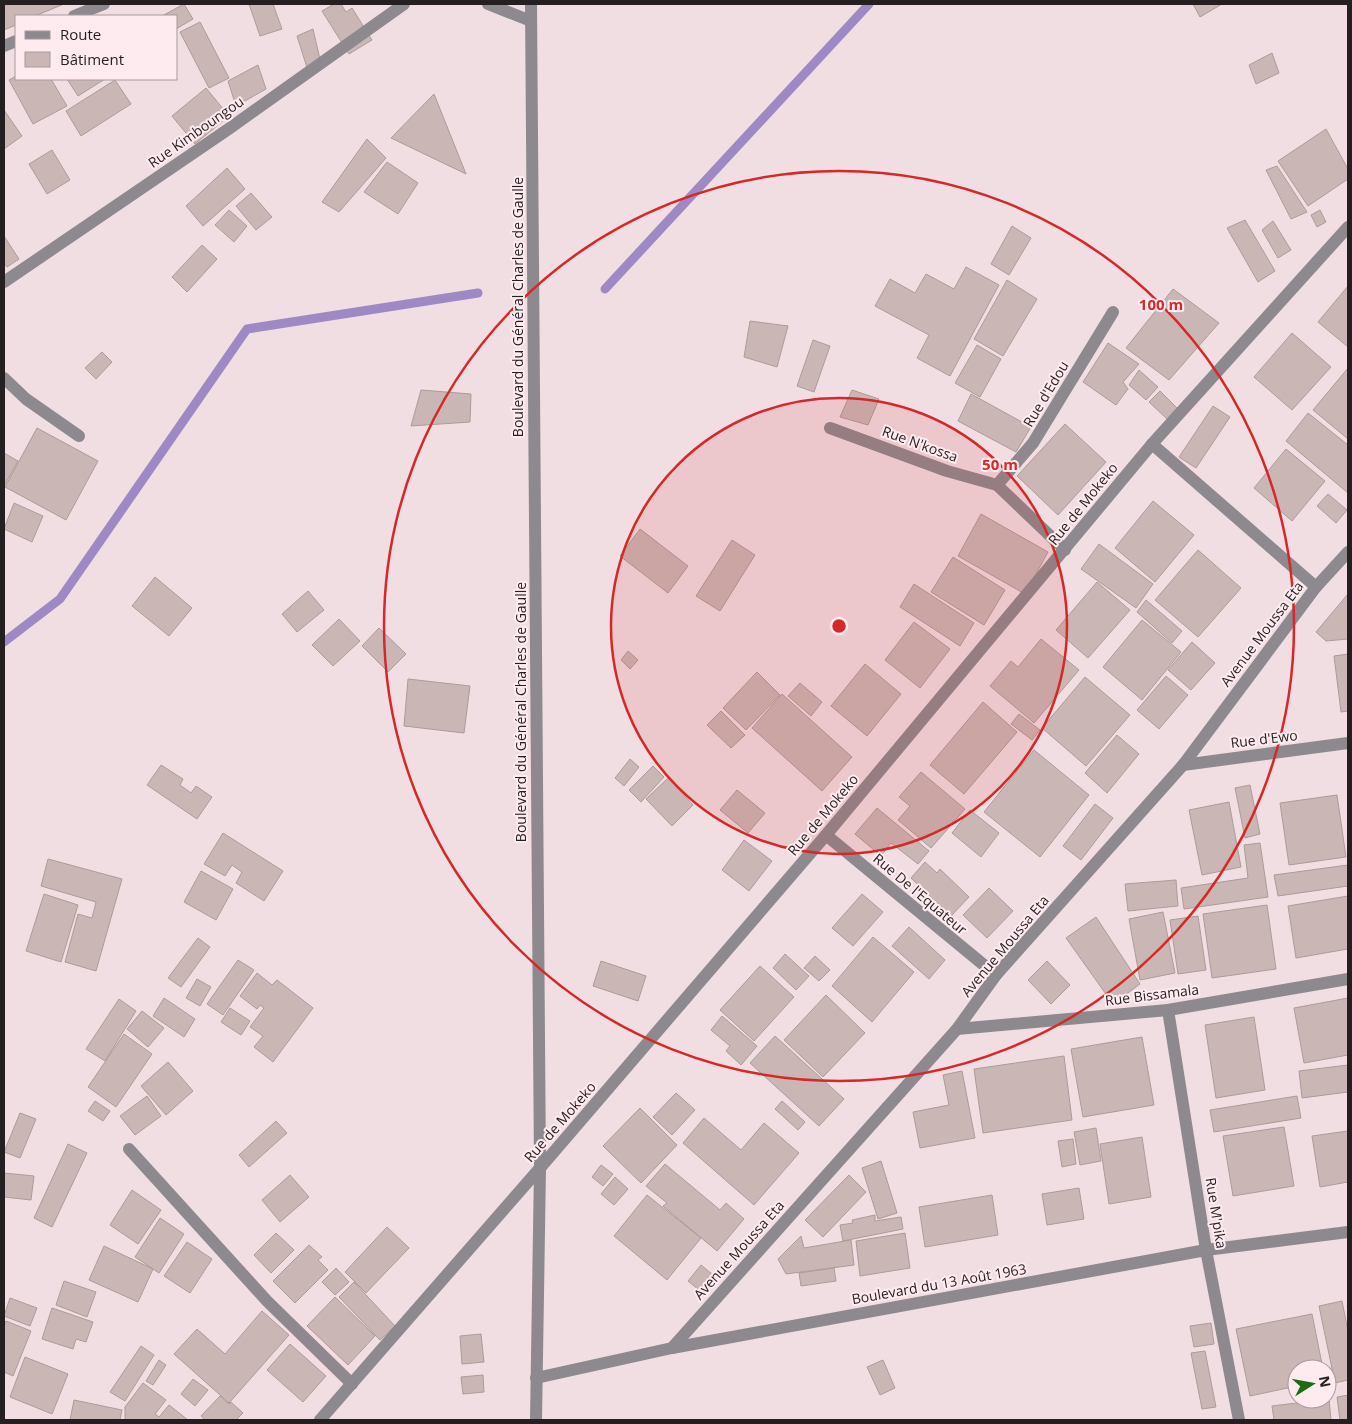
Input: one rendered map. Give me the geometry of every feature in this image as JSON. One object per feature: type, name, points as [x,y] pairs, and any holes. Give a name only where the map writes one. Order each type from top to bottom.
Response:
[{"type":"street","points":[[76,15],[104,4]]},
{"type":"street","name":"Rue Kimboungou","points":[[4,282],[230,128],[404,4]]},
{"type":"street","points":[[488,4],[531,22]]},
{"type":"street","name":"Boulevard du Général Charles de Gaulle","points":[[532,4],[540,1168],[536,1420]]},
{"type":"street","name":"Rue de Mokeko","points":[[320,1420],[540,1168],[826,835],[1152,444],[1348,227]]},
{"type":"street","name":"Rue d'Edou","points":[[997,485],[1033,443],[1113,312]]},
{"type":"street","points":[[4,378],[26,399],[80,436]]},
{"type":"street","name":"Rue N'kossa","points":[[830,428],[947,471],[997,485],[1065,550]]},
{"type":"street","points":[[1152,444],[1316,587]]},
{"type":"street","name":"Avenue Moussa Eta","points":[[672,1348],[957,1029],[996,975],[1183,765],[1316,587],[1348,552]]},
{"type":"street","name":"Rue d'Ewo","points":[[1183,765],[1348,743]]},
{"type":"street","name":"Rue De l'Equateur","points":[[826,835],[996,975]]},
{"type":"street","name":"Rue Bissamala","points":[[957,1029],[1168,1010],[1348,979]]},
{"type":"street","name":"Rue M'pika","points":[[1168,1010],[1206,1250],[1239,1420]]},
{"type":"street","points":[[129,1150],[267,1301],[352,1384]]},
{"type":"street","name":"Boulevard du 13 Août 1963","points":[[536,1378],[672,1348],[1206,1250],[1348,1232]]},
{"type":"building","points":[[4,4],[64,4],[37,15],[15,15],[15,25],[4,30]]},
{"type":"building","points":[[184,4],[193,19],[178,28],[178,15],[164,15]]},
{"type":"building","points":[[249,4],[273,4],[282,29],[260,36]]},
{"type":"building","points":[[334,4],[341,4],[346,12],[352,8],[372,40],[349,54],[322,11]]},
{"type":"building","points":[[1193,4],[1222,4],[1200,17]]},
{"type":"building","points":[[200,22],[229,78],[209,88],[180,32]]},
{"type":"building","points":[[313,29],[322,68],[309,74],[297,36]]},
{"type":"building","points":[[1272,53],[1279,73],[1256,84],[1249,65]]},
{"type":"building","points":[[258,65],[266,89],[236,106],[228,81]]},
{"type":"building","points":[[15,77],[15,80],[52,80],[67,106],[33,124],[9,80]]},
{"type":"building","points":[[68,80],[103,80],[78,96]]},
{"type":"building","points":[[115,80],[131,104],[81,136],[66,111]]},
{"type":"building","points":[[206,88],[229,116],[195,144],[172,116]]},
{"type":"building","points":[[434,94],[466,174],[391,138]]},
{"type":"building","points":[[4,110],[22,136],[4,149]]},
{"type":"building","points":[[1326,129],[1348,169],[1348,179],[1308,206],[1278,161]]},
{"type":"building","points":[[367,139],[386,158],[339,212],[322,202]]},
{"type":"building","points":[[52,150],[70,180],[47,194],[29,164]]},
{"type":"building","points":[[387,162],[418,183],[398,214],[364,192]]},
{"type":"building","points":[[1277,166],[1307,212],[1291,219],[1266,170]]},
{"type":"building","points":[[227,168],[245,189],[203,226],[186,206]]},
{"type":"building","points":[[251,193],[272,217],[256,230],[236,206]]},
{"type":"building","points":[[229,210],[247,226],[234,242],[215,225]]},
{"type":"building","points":[[1320,210],[1326,222],[1317,227],[1311,215]]},
{"type":"building","points":[[1245,220],[1275,271],[1258,282],[1227,228]]},
{"type":"building","points":[[1273,221],[1291,250],[1278,258],[1262,230]]},
{"type":"building","points":[[1012,226],[1031,238],[1009,275],[991,264]]},
{"type":"building","points":[[4,236],[19,259],[7,267],[4,263]]},
{"type":"building","points":[[202,245],[217,259],[187,292],[172,277]]},
{"type":"building","points":[[966,267],[999,285],[950,376],[917,358],[929,335],[875,306],[890,279],[915,293],[926,274],[954,289]]},
{"type":"building","points":[[1007,280],[1037,299],[1003,356],[974,339]]},
{"type":"building","points":[[1348,286],[1348,347],[1318,322]]},
{"type":"building","points":[[1173,289],[1219,323],[1169,380],[1126,348]]},
{"type":"building","points":[[750,321],[788,326],[777,367],[744,357]]},
{"type":"building","points":[[1292,333],[1331,367],[1292,410],[1254,377]]},
{"type":"building","points":[[813,340],[830,346],[814,392],[797,386]]},
{"type":"building","points":[[1108,343],[1139,364],[1123,382],[1128,389],[1116,405],[1083,382]]},
{"type":"building","points":[[977,345],[1001,359],[980,397],[955,383]]},
{"type":"building","points":[[102,352],[112,362],[96,379],[85,368]]},
{"type":"building","points":[[1348,368],[1348,439],[1313,410]]},
{"type":"building","points":[[1139,370],[1158,387],[1146,400],[1129,385]]},
{"type":"building","points":[[421,390],[471,394],[470,422],[411,426]]},
{"type":"building","points":[[852,390],[879,399],[868,425],[840,417]]},
{"type":"building","points":[[1160,391],[1177,408],[1167,419],[1149,402]]},
{"type":"building","points":[[971,394],[1031,427],[1016,452],[958,421]]},
{"type":"building","points":[[1213,406],[1230,417],[1196,468],[1179,457]]},
{"type":"building","points":[[1308,413],[1348,445],[1348,493],[1286,441]]},
{"type":"building","points":[[1065,424],[1106,462],[1058,515],[1017,476]]},
{"type":"building","points":[[37,428],[98,461],[66,520],[5,487]]},
{"type":"building","points":[[1286,449],[1325,481],[1292,521],[1254,488]]},
{"type":"building","points":[[4,453],[18,461],[4,486]]},
{"type":"building","points":[[1328,494],[1347,510],[1336,523],[1317,506]]},
{"type":"building","points":[[1153,501],[1194,535],[1155,582],[1115,548]]},
{"type":"building","points":[[14,503],[43,516],[32,542],[4,529]]},
{"type":"building","points":[[981,514],[1048,552],[1025,594],[958,556]]},
{"type":"building","points":[[640,529],[688,566],[668,593],[620,556]]},
{"type":"building","points":[[732,540],[755,555],[720,611],[696,596]]},
{"type":"building","points":[[1099,544],[1153,584],[1136,608],[1081,569]]},
{"type":"building","points":[[1198,550],[1241,588],[1198,637],[1155,600]]},
{"type":"building","points":[[953,557],[1005,590],[984,625],[931,592]]},
{"type":"building","points":[[155,577],[192,608],[169,636],[132,606]]},
{"type":"building","points":[[1097,582],[1130,610],[1088,658],[1056,630]]},
{"type":"building","points":[[914,584],[974,623],[960,646],[900,607]]},
{"type":"building","points":[[308,591],[324,610],[297,632],[282,614]]},
{"type":"building","points":[[1348,594],[1348,639],[1326,641],[1316,632]]},
{"type":"building","points":[[1146,600],[1182,631],[1172,643],[1137,612]]},
{"type":"building","points":[[339,619],[360,641],[333,666],[312,645]]},
{"type":"building","points":[[1142,620],[1181,652],[1142,700],[1103,667]]},
{"type":"building","points":[[914,622],[950,649],[920,688],[885,660]]},
{"type":"building","points":[[379,628],[406,654],[388,672],[362,646]]},
{"type":"building","points":[[1041,639],[1079,670],[1034,723],[990,686],[1011,661],[1018,667]]},
{"type":"building","points":[[1192,642],[1215,663],[1191,690],[1168,670]]},
{"type":"building","points":[[628,651],[638,660],[630,669],[621,660]]},
{"type":"building","points":[[1348,654],[1348,711],[1341,712],[1334,656]]},
{"type":"building","points":[[865,664],[901,694],[867,736],[831,706]]},
{"type":"building","points":[[757,672],[780,695],[746,730],[723,708]]},
{"type":"building","points":[[1166,676],[1188,695],[1159,729],[1137,710]]},
{"type":"building","points":[[1085,677],[1130,715],[1086,766],[1042,728]]},
{"type":"building","points":[[408,679],[470,686],[464,733],[404,726]]},
{"type":"building","points":[[800,683],[822,702],[811,716],[788,696]]},
{"type":"building","points":[[782,694],[852,757],[822,791],[752,728]]},
{"type":"building","points":[[983,702],[1017,732],[964,794],[930,765]]},
{"type":"building","points":[[721,711],[745,735],[731,748],[707,725]]},
{"type":"building","points":[[1019,714],[1040,730],[1032,740],[1011,724]]},
{"type":"building","points":[[1117,735],[1139,754],[1107,793],[1085,773]]},
{"type":"building","points":[[1034,750],[1089,795],[1040,857],[984,812]]},
{"type":"building","points":[[630,759],[639,767],[624,786],[615,778]]},
{"type":"building","points":[[161,765],[183,779],[180,785],[191,793],[196,786],[212,797],[197,819],[147,785]]},
{"type":"building","points":[[653,766],[664,777],[641,802],[629,790]]},
{"type":"building","points":[[921,772],[965,809],[931,848],[898,820],[910,806],[899,797]]},
{"type":"building","points":[[668,778],[693,805],[672,826],[646,799]]},
{"type":"building","points":[[1250,785],[1260,834],[1245,838],[1235,788]]},
{"type":"building","points":[[737,790],[765,813],[748,833],[720,810]]},
{"type":"building","points":[[1337,795],[1346,857],[1289,865],[1280,803]]},
{"type":"building","points":[[1229,802],[1241,867],[1202,875],[1189,810]]},
{"type":"building","points":[[1095,804],[1113,818],[1081,860],[1063,846]]},
{"type":"building","points":[[877,808],[929,851],[918,864],[891,843],[881,856],[855,834]]},
{"type":"building","points":[[970,810],[999,833],[981,857],[952,833]]},
{"type":"building","points":[[223,833],[283,871],[264,901],[236,883],[242,872],[232,865],[225,876],[204,864]]},
{"type":"building","points":[[744,840],[772,861],[749,891],[722,870]]},
{"type":"building","points":[[1260,843],[1268,897],[1184,909],[1181,888],[1248,878],[1244,845]]},
{"type":"building","points":[[48,859],[122,879],[96,971],[65,962],[78,914],[92,918],[96,902],[41,886]]},
{"type":"building","points":[[925,862],[937,873],[940,869],[969,897],[951,916],[911,878]]},
{"type":"building","points":[[1348,865],[1348,886],[1278,896],[1274,875]]},
{"type":"building","points":[[201,871],[233,889],[216,920],[184,902]]},
{"type":"building","points":[[1176,880],[1178,906],[1128,911],[1125,884]]},
{"type":"building","points":[[989,888],[1013,911],[987,938],[963,915]]},
{"type":"building","points":[[44,894],[78,905],[61,962],[26,951]]},
{"type":"building","points":[[862,894],[883,912],[853,946],[832,928]]},
{"type":"building","points":[[1348,896],[1348,949],[1296,958],[1288,906]]},
{"type":"building","points":[[1267,905],[1276,969],[1212,978],[1203,914]]},
{"type":"building","points":[[1163,912],[1175,973],[1140,980],[1129,919]]},
{"type":"building","points":[[1198,916],[1206,970],[1178,974],[1170,920]]},
{"type":"building","points":[[1096,917],[1140,984],[1113,1004],[1066,938]]},
{"type":"building","points":[[909,927],[945,960],[929,979],[892,946]]},
{"type":"building","points":[[873,937],[914,972],[872,1022],[832,986]]},
{"type":"building","points":[[198,938],[210,947],[181,987],[168,978]]},
{"type":"building","points":[[785,954],[809,976],[796,990],[773,968]]},
{"type":"building","points":[[815,956],[830,970],[819,981],[804,968]]},
{"type":"building","points":[[238,960],[254,970],[223,1015],[207,1004]]},
{"type":"building","points":[[601,961],[646,976],[638,1001],[593,986]]},
{"type":"building","points":[[1047,961],[1070,985],[1051,1004],[1028,980]]},
{"type":"building","points":[[760,966],[794,997],[754,1041],[720,1010]]},
{"type":"building","points":[[257,973],[272,985],[277,980],[313,1008],[273,1062],[254,1047],[263,1036],[250,1027],[264,1008],[260,1005],[257,1009],[240,996]]},
{"type":"building","points":[[197,979],[211,987],[200,1006],[186,998]]},
{"type":"building","points":[[826,995],[865,1033],[823,1077],[784,1040]]},
{"type":"building","points":[[164,998],[195,1019],[184,1037],[153,1016]]},
{"type":"building","points":[[1348,998],[1348,1055],[1304,1063],[1294,1008]]},
{"type":"building","points":[[119,999],[136,1011],[105,1061],[86,1049]]},
{"type":"building","points":[[230,1008],[250,1021],[241,1035],[221,1022]]},
{"type":"building","points":[[142,1011],[164,1028],[148,1047],[127,1029]]},
{"type":"building","points":[[722,1016],[757,1046],[741,1065],[726,1051],[730,1046],[711,1030]]},
{"type":"building","points":[[1254,1017],[1265,1090],[1216,1098],[1205,1025]]},
{"type":"building","points":[[124,1034],[152,1054],[116,1107],[88,1087]]},
{"type":"building","points":[[775,1036],[844,1099],[819,1126],[750,1063]]},
{"type":"building","points":[[1142,1037],[1154,1105],[1083,1117],[1071,1049]]},
{"type":"building","points":[[1064,1056],[1072,1120],[983,1133],[974,1069]]},
{"type":"building","points":[[168,1062],[193,1091],[166,1115],[141,1086]]},
{"type":"building","points":[[1348,1065],[1348,1092],[1302,1098],[1299,1071]]},
{"type":"building","points":[[962,1071],[975,1138],[920,1148],[913,1112],[949,1105],[943,1075]]},
{"type":"building","points":[[676,1093],[695,1110],[672,1135],[653,1117]]},
{"type":"building","points":[[147,1096],[161,1116],[135,1135],[120,1116]]},
{"type":"building","points":[[1297,1096],[1301,1118],[1214,1132],[1210,1110]]},
{"type":"building","points":[[95,1101],[110,1111],[103,1121],[88,1111]]},
{"type":"building","points":[[782,1101],[805,1122],[798,1130],[775,1109]]},
{"type":"building","points":[[640,1108],[677,1145],[641,1183],[603,1146]]},
{"type":"building","points":[[20,1113],[36,1119],[20,1158],[4,1152]]},
{"type":"building","points":[[704,1118],[741,1150],[764,1123],[799,1153],[754,1205],[683,1143]]},
{"type":"building","points":[[276,1121],[287,1133],[249,1167],[239,1155]]},
{"type":"building","points":[[1284,1127],[1294,1186],[1233,1196],[1223,1136]]},
{"type":"building","points":[[1096,1128],[1101,1161],[1080,1165],[1074,1132]]},
{"type":"building","points":[[1348,1131],[1348,1182],[1320,1187],[1312,1136]]},
{"type":"building","points":[[1142,1137],[1151,1197],[1109,1204],[1100,1144]]},
{"type":"building","points":[[1073,1139],[1076,1164],[1062,1167],[1058,1141]]},
{"type":"building","points":[[68,1144],[87,1153],[52,1227],[34,1218]]},
{"type":"building","points":[[881,1161],[897,1213],[878,1219],[862,1168]]},
{"type":"building","points":[[665,1164],[720,1210],[726,1203],[744,1219],[717,1251],[663,1206],[667,1203],[646,1186]]},
{"type":"building","points":[[601,1165],[613,1174],[603,1186],[592,1177]]},
{"type":"building","points":[[4,1173],[34,1176],[31,1200],[4,1197]]},
{"type":"building","points":[[290,1175],[309,1197],[280,1222],[262,1200]]},
{"type":"building","points":[[849,1175],[866,1192],[823,1237],[805,1220]]},
{"type":"building","points":[[615,1177],[628,1189],[614,1205],[601,1194]]},
{"type":"building","points":[[1079,1188],[1084,1219],[1047,1225],[1042,1194]]},
{"type":"building","points":[[132,1190],[161,1210],[138,1244],[110,1225]]},
{"type":"building","points":[[647,1195],[701,1238],[667,1280],[614,1236]]},
{"type":"building","points":[[992,1195],[998,1235],[925,1247],[919,1207]]},
{"type":"building","points":[[875,1215],[875,1221],[901,1217],[903,1229],[843,1241],[840,1225],[853,1223],[852,1220]]},
{"type":"building","points":[[160,1218],[184,1234],[159,1273],[135,1257]]},
{"type":"building","points":[[387,1227],[409,1248],[366,1293],[345,1272]]},
{"type":"building","points":[[276,1233],[294,1250],[271,1273],[254,1255]]},
{"type":"building","points":[[905,1233],[910,1268],[860,1276],[856,1241]]},
{"type":"building","points":[[801,1236],[804,1248],[851,1240],[854,1265],[786,1274],[778,1259]]},
{"type":"building","points":[[187,1242],[212,1259],[190,1293],[164,1276]]},
{"type":"building","points":[[309,1245],[322,1257],[318,1260],[328,1270],[295,1303],[273,1281]]},
{"type":"building","points":[[104,1246],[153,1269],[138,1302],[89,1280]]},
{"type":"building","points":[[701,1265],[712,1274],[699,1290],[688,1281]]},
{"type":"building","points":[[336,1268],[349,1282],[335,1295],[322,1282]]},
{"type":"building","points":[[834,1268],[836,1281],[801,1286],[799,1273]]},
{"type":"building","points":[[64,1281],[96,1292],[87,1317],[56,1305]]},
{"type":"building","points":[[354,1282],[395,1326],[380,1340],[339,1297]]},
{"type":"building","points":[[335,1297],[375,1336],[348,1365],[307,1326]]},
{"type":"building","points":[[10,1298],[37,1308],[30,1326],[4,1316]]},
{"type":"building","points":[[1342,1301],[1348,1331],[1348,1380],[1337,1383],[1337,1359],[1330,1359],[1319,1306]]},
{"type":"building","points":[[52,1308],[93,1322],[86,1342],[76,1339],[73,1349],[42,1339]]},
{"type":"building","points":[[262,1311],[289,1335],[229,1403],[174,1354],[197,1329],[225,1354]]},
{"type":"building","points":[[1312,1314],[1321,1359],[1287,1359],[1287,1388],[1250,1396],[1236,1329]]},
{"type":"building","points":[[6,1321],[31,1331],[13,1376],[4,1372],[4,1326]]},
{"type":"building","points":[[1211,1323],[1214,1344],[1194,1347],[1190,1326]]},
{"type":"building","points":[[481,1334],[484,1362],[462,1364],[460,1336]]},
{"type":"building","points":[[290,1344],[326,1376],[303,1402],[267,1370]]},
{"type":"building","points":[[141,1346],[154,1355],[125,1401],[110,1392]]},
{"type":"building","points":[[1205,1351],[1216,1407],[1202,1409],[1191,1353]]},
{"type":"building","points":[[25,1357],[68,1374],[52,1414],[10,1397]]},
{"type":"building","points":[[159,1360],[166,1365],[153,1385],[146,1381]]},
{"type":"building","points":[[883,1360],[895,1388],[880,1395],[867,1367]]},
{"type":"building","points":[[483,1375],[484,1392],[463,1394],[461,1377]]},
{"type":"building","points":[[193,1379],[208,1390],[195,1406],[181,1394]]},
{"type":"building","points":[[143,1383],[166,1400],[155,1414],[159,1417],[169,1405],[188,1420],[125,1420],[125,1407]]},
{"type":"building","points":[[1348,1395],[1348,1420],[1340,1420],[1337,1397]]},
{"type":"building","points":[[220,1396],[229,1404],[231,1402],[243,1413],[236,1420],[205,1420],[201,1416]]},
{"type":"building","points":[[74,1400],[122,1410],[120,1420],[70,1420]]},
{"type":"building","points":[[1287,1404],[1287,1409],[1330,1409],[1331,1420],[1274,1420],[1272,1406]]},
{"type":"waterway","points":[[605,289],[869,4]]},
{"type":"waterway","points":[[4,642],[60,599],[247,329],[478,293]]}]
